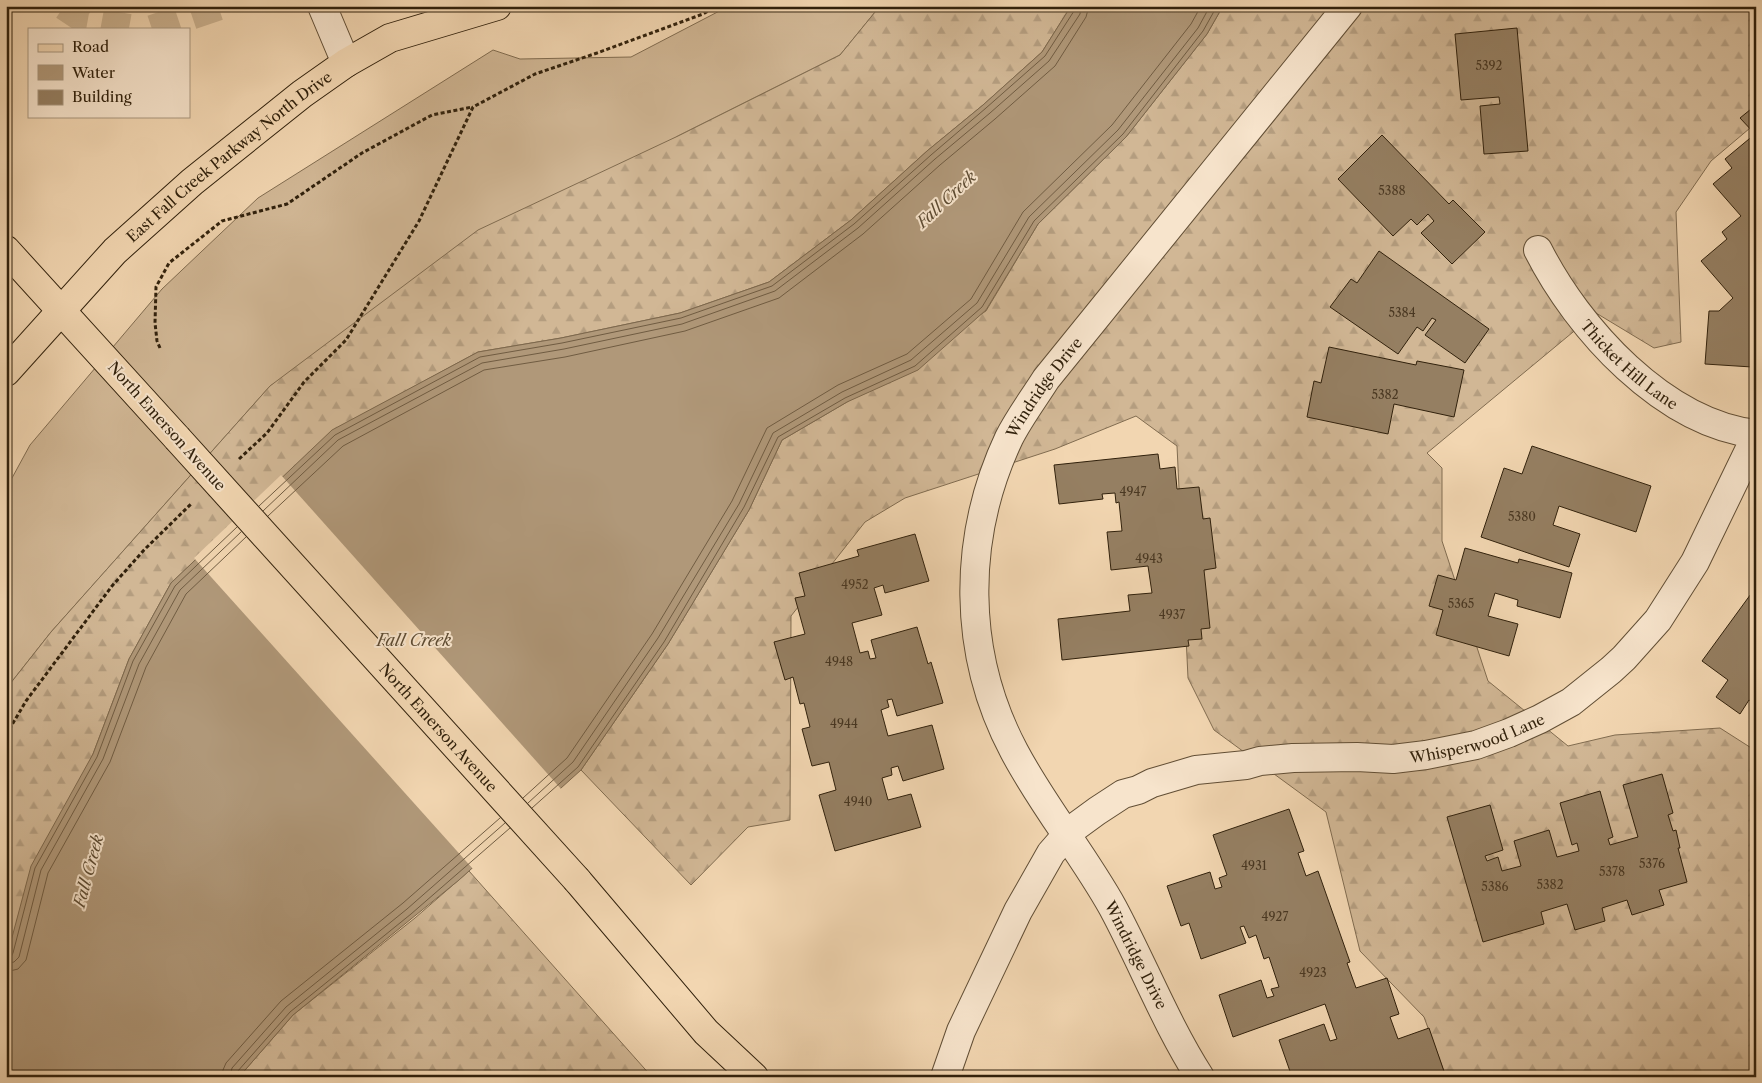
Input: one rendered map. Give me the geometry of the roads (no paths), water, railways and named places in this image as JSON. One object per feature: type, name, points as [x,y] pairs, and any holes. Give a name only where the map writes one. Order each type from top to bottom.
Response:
[{"type":"main road","name":"East Fall Creek Parkway North Drive","points":[[6,372],[115,251],[192,182],[268,120],[346,63],[390,38],[497,6]]},
{"type":"main road","name":"North Emerson Avenue","points":[[6,250],[577,880],[706,1032],[754,1077]]},
{"type":"street","points":[[322,6],[346,63]]},
{"type":"street","name":"Windridge Drive","points":[[1200,1077],[1180,1045],[1114,910],[1068,835],[1031,780],[998,720],[988,688],[974,620],[975,552],[990,484],[1010,437],[1046,379],[1348,6]]},
{"type":"street","name":"Thicket Hill Lane","points":[[1538,250],[1556,284],[1583,322],[1634,373],[1659,392],[1697,416],[1728,428],[1756,435]]},
{"type":"street","name":"Whisperwood Lane","points":[[1068,835],[1096,811],[1122,794],[1196,770],[1293,758],[1357,757],[1393,759],[1426,755],[1476,745],[1518,730],[1570,702],[1624,658],[1658,620],[1695,562],[1756,435]]},
{"type":"street","points":[[945,1077],[961,1031],[1018,911],[1051,854],[1068,835]]},
{"type":"water","name":"Fall Creek","points":[[1071,6],[1223,6],[1207,34],[1126,137],[1038,224],[986,310],[918,370],[847,402],[782,440],[749,510],[668,644],[581,770],[459,880],[293,1015],[239,1077],[6,1077],[6,960],[31,866],[93,754],[129,659],[171,583],[332,430],[478,352],[561,338],[680,313],[769,282],[851,220],[927,151],[983,105],[1042,52]]},
{"type":"tunnel","points":[[64,6],[85,20],[129,28]]},
{"type":"tunnel","points":[[155,28],[220,6]]}]
